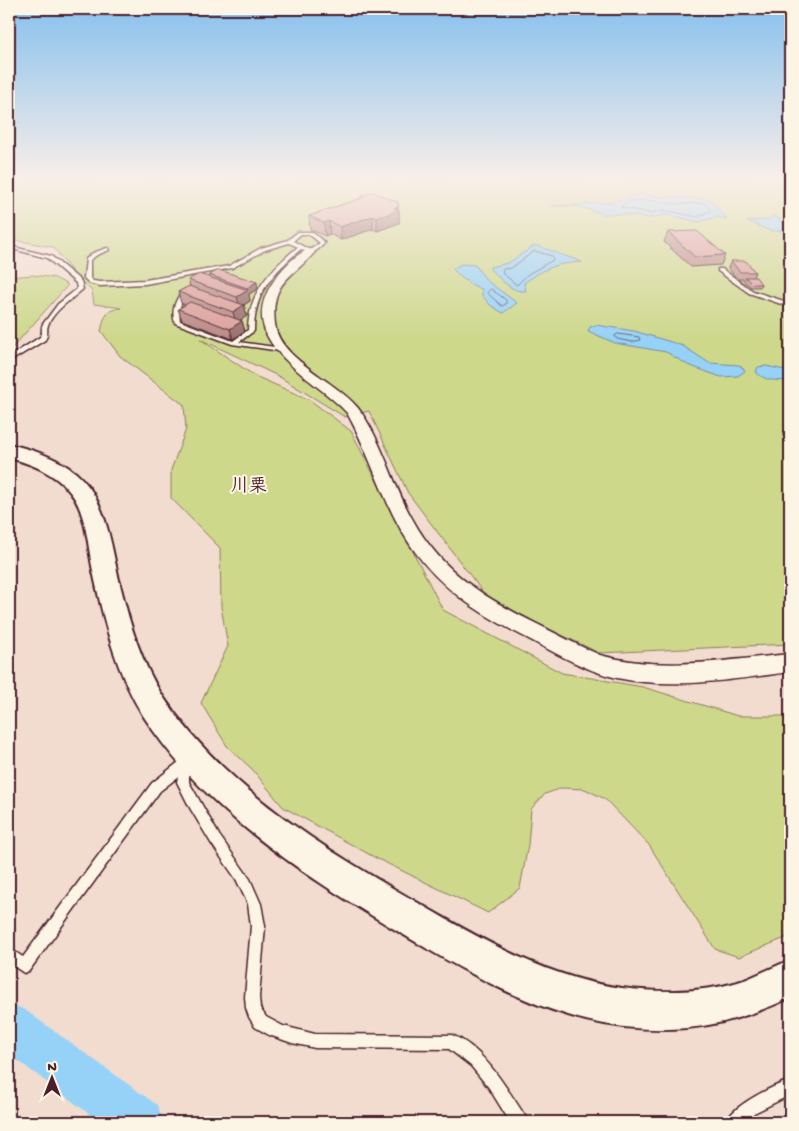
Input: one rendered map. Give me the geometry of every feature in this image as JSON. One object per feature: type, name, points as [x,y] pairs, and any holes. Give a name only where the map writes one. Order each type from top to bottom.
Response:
[{"type":"street","points":[[306,249],[282,276],[268,303],[269,332],[280,349],[342,398],[354,413],[378,459],[405,522],[421,547],[450,578],[486,607],[600,664],[636,672],[676,673],[790,663]]},
{"type":"street","points":[[9,451],[27,455],[54,467],[65,475],[83,495],[94,523],[114,612],[131,665],[139,685],[166,724],[194,757],[230,793],[272,827],[351,883],[482,960],[540,985],[586,1001],[657,1010],[701,1007],[744,999],[790,979]]},
{"type":"lane","points":[[211,277],[263,249],[290,241],[297,234],[300,234]]},
{"type":"lane","points":[[234,343],[251,331],[251,310],[261,286],[278,265],[306,249],[323,243],[311,234]]},
{"type":"lane","points":[[290,241],[306,249]]},
{"type":"lane","points":[[9,247],[49,257],[79,282],[80,289],[60,305],[45,325],[43,328],[45,335],[43,339],[27,347],[9,360]]},
{"type":"lane","points":[[107,249],[95,254],[88,260],[87,278],[91,282],[100,284],[145,282],[230,267]]},
{"type":"lane","points":[[720,270],[751,292],[790,305]]},
{"type":"lane","points":[[189,288],[180,300],[176,311],[177,322],[234,343],[280,349]]},
{"type":"lane","points":[[9,955],[24,966],[156,787],[194,757]]},
{"type":"lane","points":[[194,757],[184,773],[183,782],[216,839],[249,887],[257,916],[258,939],[252,999],[256,1018],[267,1026],[294,1037],[315,1041],[452,1042],[476,1061],[494,1083],[519,1122]]},
{"type":"lane","points":[[734,1122],[749,1108],[790,1086]]},
{"type":"green space","points":[[9,234],[790,234],[790,644],[599,653],[488,599],[408,493],[369,411],[345,417],[278,376],[200,339],[255,376],[310,400],[351,431],[443,610],[562,673],[643,687],[738,716],[790,716],[790,936],[739,957],[715,949],[649,845],[605,799],[585,789],[562,788],[545,794],[531,809],[528,845],[520,888],[488,913],[374,857],[283,807],[252,769],[227,746],[201,703],[228,646],[221,607],[220,548],[171,498],[171,470],[186,429],[184,405],[120,356],[101,331],[104,319],[109,311],[121,308],[94,304],[92,291],[74,274],[53,247],[9,239]]},
{"type":"green space","points":[[33,275],[55,278],[68,285],[13,347],[9,349],[9,277]]},
{"type":"water","points":[[534,246],[582,262],[557,265],[539,273],[524,283],[526,291],[515,290],[490,269],[490,267],[508,263]]},
{"type":"water","points":[[461,264],[475,265],[487,281],[517,303],[503,313],[490,305],[482,295],[482,289],[466,281],[453,269]]},
{"type":"water","points":[[596,325],[634,331],[671,342],[683,346],[709,363],[739,365],[745,371],[738,376],[721,377],[688,365],[666,352],[615,343],[588,331],[590,327]]},
{"type":"water","points":[[766,366],[790,371],[790,381],[767,379],[756,372],[758,367]]},
{"type":"building","points":[[670,234],[700,234],[725,255],[695,257]]},
{"type":"building","points":[[731,261],[746,261],[755,272],[740,272]]},
{"type":"building","points":[[219,270],[257,282],[247,288],[209,275]]},
{"type":"building","points":[[199,274],[248,290],[237,297],[188,280]]},
{"type":"building","points":[[745,277],[756,277],[761,284],[752,284]]},
{"type":"building","points":[[189,286],[244,305],[233,312],[178,292]]},
{"type":"building","points":[[190,302],[242,321],[230,329],[178,309]]},
{"type":"waterway","points":[[9,1026],[140,1122]]},
{"type":"district","name":"川栗","points":[[249,487]]}]
